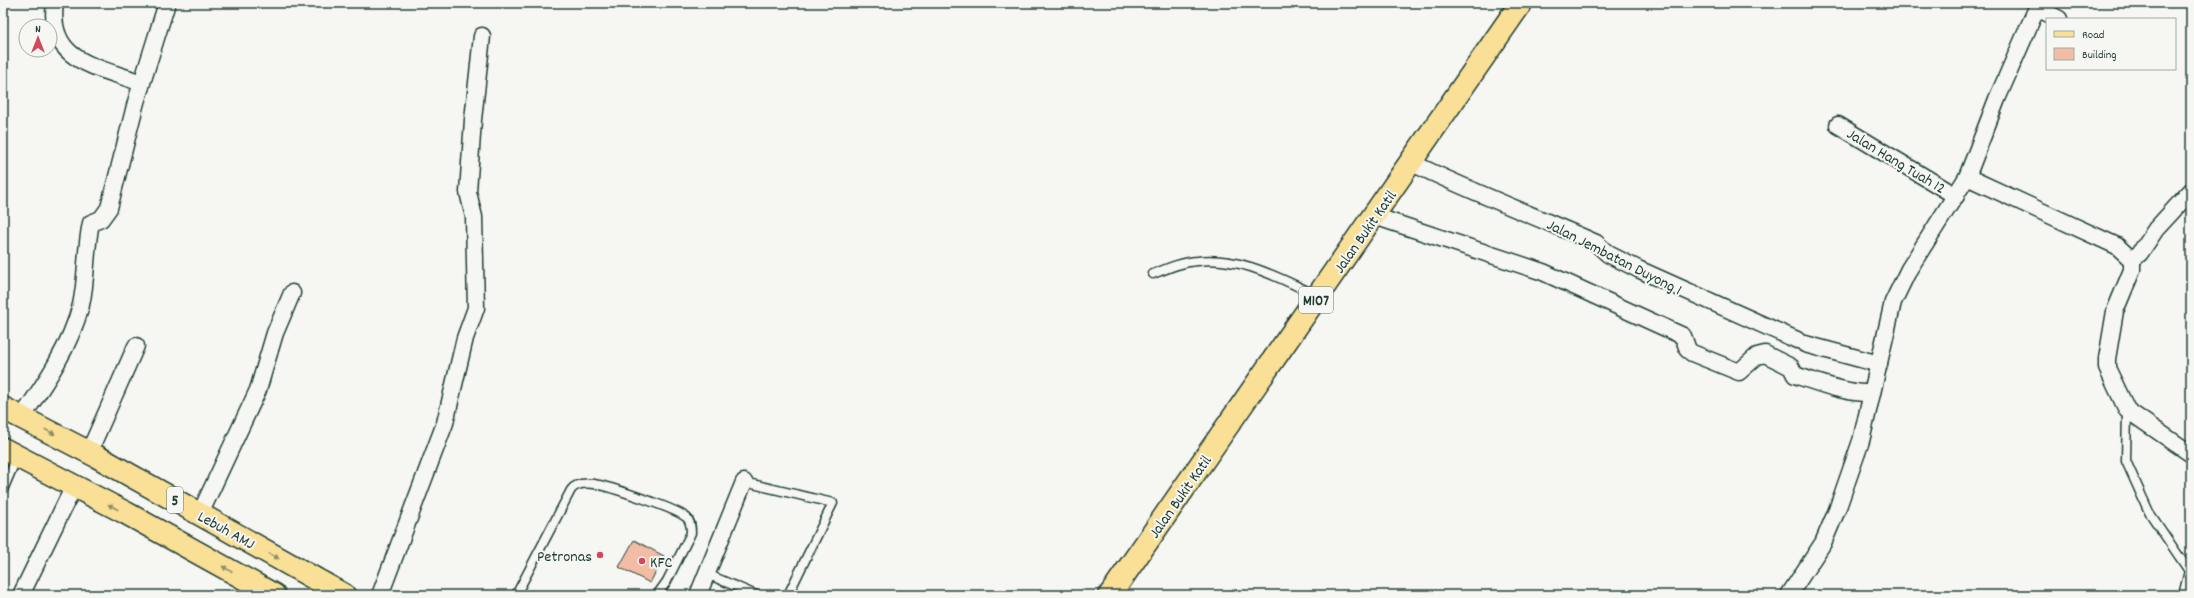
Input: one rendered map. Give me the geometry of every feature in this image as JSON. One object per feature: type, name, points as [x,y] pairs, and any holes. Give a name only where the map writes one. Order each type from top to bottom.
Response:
[{"type":"main road","name":"Jalan Bukit Katil","points":[[1110,595],[1412,163],[1521,3]]},
{"type":"main road","name":"Lebuh AMJ","points":[[12,413],[89,452],[344,595]]},
{"type":"main road","name":"5","points":[[10,453],[74,486],[274,595]]},
{"type":"street","points":[[55,3],[55,28],[61,45],[72,56],[136,81],[141,86]]},
{"type":"street","points":[[12,413],[57,364],[71,335],[81,304],[91,223],[101,219],[109,208],[141,86],[167,3]]},
{"type":"street","points":[[1789,595],[1822,543],[1838,510],[1861,441],[1893,302],[1909,269],[1967,177],[1997,99],[2038,6],[2056,18]]},
{"type":"street","points":[[380,595],[445,423],[465,338],[476,308],[474,217],[468,192],[482,36]]},
{"type":"street","name":"Jalan Hang Tuah 12","points":[[1838,125],[1956,196]]},
{"type":"street","name":"Jalan Jembatan Duyong 1","points":[[1412,163],[1453,183],[1493,198],[1596,242],[1608,254],[1638,269],[1801,342],[1879,364]]},
{"type":"street","points":[[1967,177],[2111,243],[2132,260]]},
{"type":"street","points":[[2191,191],[2156,229],[2140,253],[2132,260],[2132,270],[2116,310],[2107,359],[2108,368],[2127,410],[2191,454]]},
{"type":"street","points":[[1374,216],[1543,272],[1683,336],[1688,350],[1692,353],[1739,372],[1757,356],[1765,354],[1790,367],[1795,375],[1848,391],[1864,394],[1872,392]]},
{"type":"street","points":[[200,514],[258,390],[275,333],[292,292]]},
{"type":"street","points":[[89,452],[136,346]]},
{"type":"street","points":[[698,595],[744,482]]},
{"type":"street","points":[[21,595],[74,486]]},
{"type":"lane","points":[[1154,274],[1197,261],[1218,261],[1244,265],[1265,272],[1319,296]]},
{"type":"lane","points":[[2127,410],[2126,461],[2149,512],[2189,571],[2183,595]]},
{"type":"lane","points":[[3,490],[10,453]]},
{"type":"lane","points":[[744,482],[833,503],[788,595]]},
{"type":"lane","points":[[516,595],[571,490],[574,486],[579,484],[593,484],[617,490],[652,502],[686,518],[690,524],[691,533],[667,581],[657,595]]},
{"type":"lane","points":[[707,574],[756,595]]},
{"type":"building","name":"KFC","points":[[634,540],[664,556],[650,583],[619,567]]},
{"type":"place","name":"Petronas","points":[[600,555]]},
{"type":"place","name":"KFC","points":[[642,561]]}]
